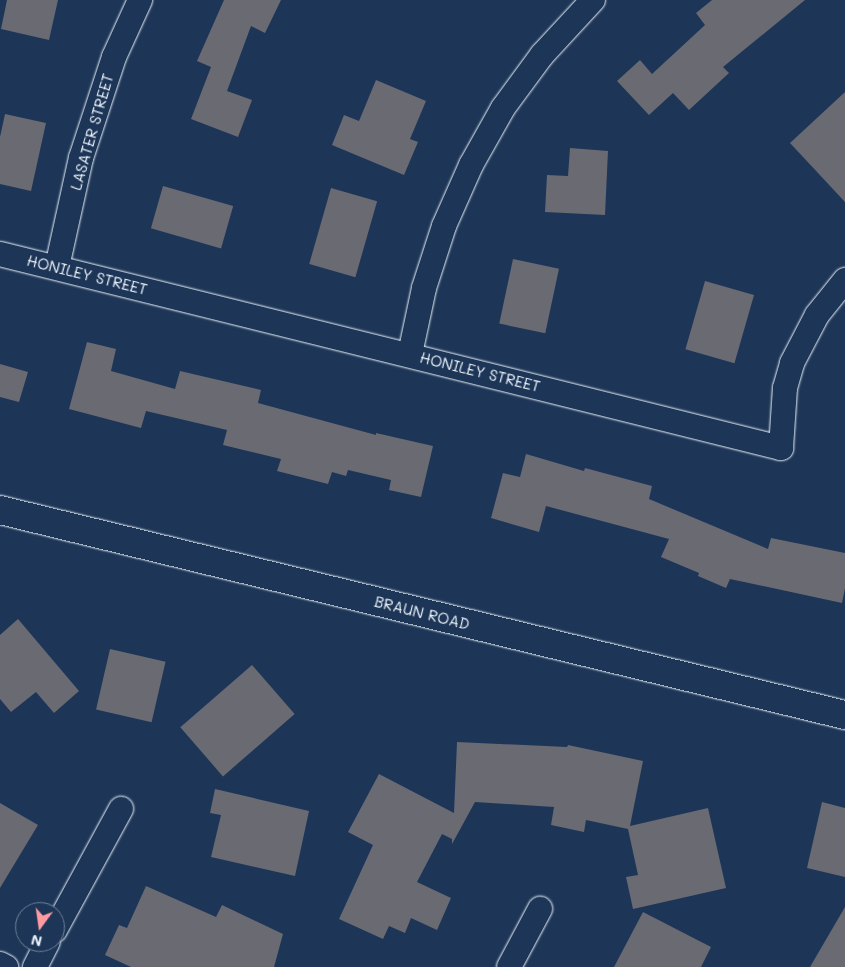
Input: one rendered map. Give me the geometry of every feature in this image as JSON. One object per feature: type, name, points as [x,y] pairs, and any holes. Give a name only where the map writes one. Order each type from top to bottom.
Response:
[{"type":"main road","name":"BRAUN ROAD","points":[[0,510],[845,715]]},
{"type":"street","name":"LASATER STREET","points":[[57,267],[82,158],[114,57],[140,0]]},
{"type":"street","points":[[410,354],[424,288],[444,226],[470,166],[503,108],[542,56],[593,0]]},
{"type":"street","name":"HONILEY STREET","points":[[0,254],[410,354],[781,448],[785,388],[792,363],[817,315],[845,280]]},
{"type":"street","points":[[65,912],[121,809]]},
{"type":"street","points":[[510,967],[540,909]]},
{"type":"street","points":[[35,967],[43,952]]},
{"type":"street","points":[[0,964],[6,967]]},
{"type":"building","points":[[7,0],[58,0],[49,40],[1,29]]},
{"type":"building","points":[[224,0],[281,0],[265,33],[251,26],[227,91],[252,100],[238,137],[191,119],[211,67],[197,61]]},
{"type":"building","points":[[712,0],[805,0],[723,67],[729,73],[689,110],[673,93],[649,115],[617,81],[640,60],[652,74],[705,25],[696,13]]},
{"type":"building","points":[[376,80],[426,101],[410,139],[418,142],[404,175],[332,145],[344,115],[359,121]]},
{"type":"building","points":[[845,92],[845,202],[790,143]]},
{"type":"building","points":[[5,114],[46,123],[31,191],[0,184],[0,137]]},
{"type":"building","points":[[570,148],[608,151],[605,215],[545,212],[547,175],[568,176]]},
{"type":"building","points":[[163,186],[233,206],[221,248],[151,228]]},
{"type":"building","points":[[331,188],[377,201],[355,277],[309,264]]},
{"type":"building","points":[[513,259],[559,269],[545,333],[499,324]]},
{"type":"building","points":[[705,281],[754,295],[734,363],[685,349]]},
{"type":"building","points":[[87,342],[116,349],[111,371],[175,389],[180,371],[261,390],[258,403],[376,435],[376,433],[433,446],[421,497],[389,490],[391,480],[348,470],[346,476],[332,472],[328,484],[277,471],[281,459],[223,445],[227,430],[146,411],[141,428],[69,409]]},
{"type":"building","points":[[0,364],[28,372],[19,402],[0,397]]},
{"type":"building","points":[[526,454],[584,471],[585,468],[652,486],[649,499],[768,549],[771,538],[845,553],[845,588],[842,603],[730,579],[726,588],[698,576],[699,573],[661,557],[669,539],[546,506],[539,532],[491,518],[503,473],[520,477]]},
{"type":"building","points":[[18,619],[79,691],[54,713],[36,692],[11,712],[0,699],[0,635]]},
{"type":"building","points":[[110,649],[166,662],[152,722],[96,709]]},
{"type":"building","points":[[252,665],[295,714],[223,776],[180,727]]},
{"type":"building","points":[[457,742],[567,747],[568,745],[643,761],[630,826],[708,808],[726,888],[633,909],[626,877],[638,875],[628,829],[586,820],[584,832],[551,825],[554,807],[475,802],[452,844],[452,839],[442,834],[417,882],[451,898],[437,930],[411,918],[405,933],[389,926],[383,939],[339,919],[373,845],[348,832],[379,774],[454,813]]},
{"type":"building","points":[[215,789],[309,811],[295,876],[211,857],[221,815],[210,813]]},
{"type":"building","points":[[822,802],[845,808],[845,877],[807,868]]},
{"type":"building","points":[[0,803],[38,825],[0,888]]},
{"type":"building","points":[[146,886],[216,917],[222,905],[283,934],[274,967],[131,967],[105,955],[119,925],[127,928]]},
{"type":"building","points":[[845,907],[845,967],[810,967]]},
{"type":"building","points":[[643,912],[711,947],[701,967],[614,967]]}]
